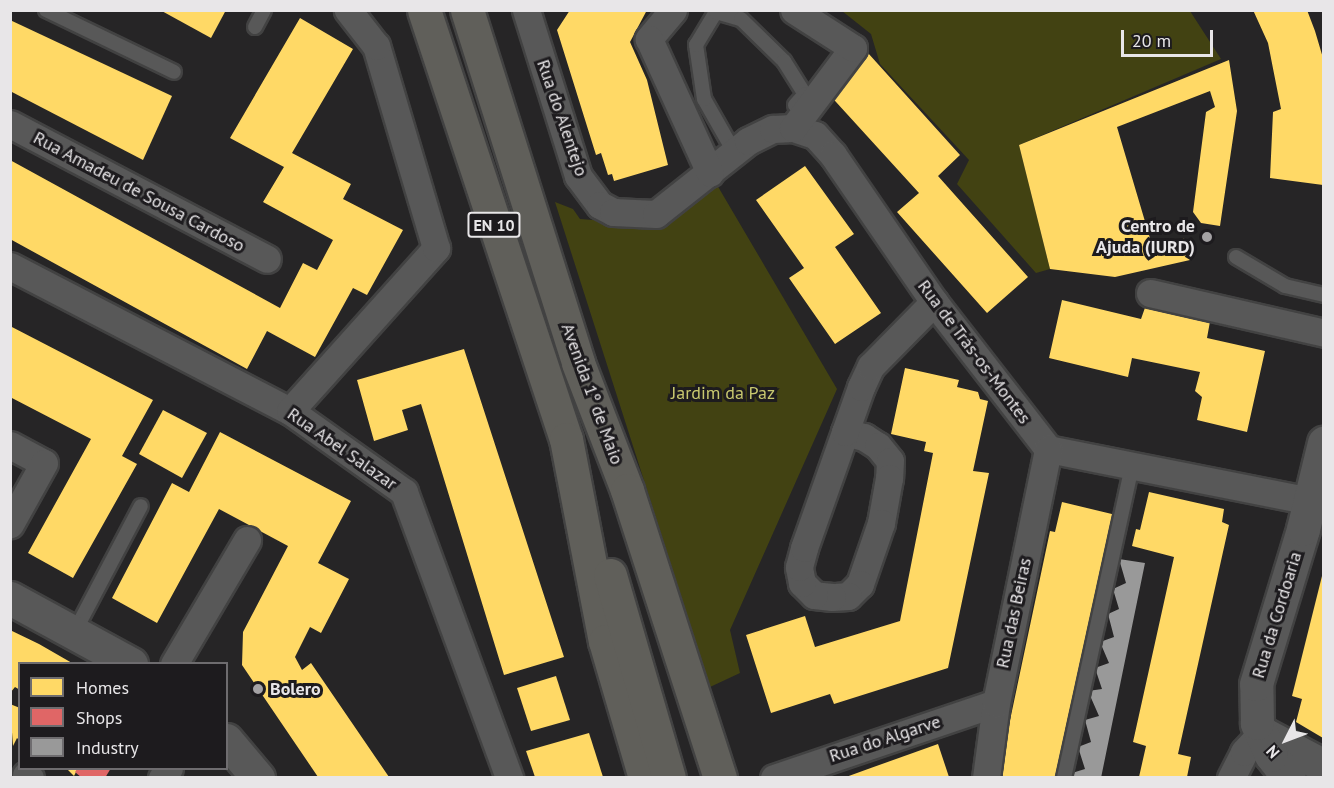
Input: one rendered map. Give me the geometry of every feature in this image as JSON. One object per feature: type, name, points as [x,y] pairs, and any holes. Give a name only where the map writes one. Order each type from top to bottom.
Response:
[{"type":"main road","name":"EN 10","points":[[424,10],[589,504],[669,777]]},
{"type":"main road","name":"Avenida 1º de Maio","points":[[467,10],[578,363],[627,490],[720,777]]},
{"type":"main road","name":"EN 10","points":[[578,363],[697,777]]},
{"type":"main road","name":"EN 10","points":[[566,439],[605,641],[645,777]]},
{"type":"street","points":[[290,411],[436,248],[376,46],[348,10]]},
{"type":"street","name":"Rua do Alentejo","points":[[526,10],[578,176],[600,204],[613,212],[656,214],[711,173]]},
{"type":"street","points":[[673,10],[649,39],[711,173],[733,150],[783,129],[853,48],[794,10]]},
{"type":"street","name":"Rua Amadeu de Sousa Cardoso","points":[[10,124],[267,259]]},
{"type":"street","name":"Rua de Trás-os-Montes","points":[[783,129],[814,135],[833,154],[934,302],[1048,449]]},
{"type":"street","name":"Rua Abel Salazar","points":[[10,266],[290,411],[404,492],[509,777]]},
{"type":"street","points":[[1150,293],[1323,333]]},
{"type":"street","points":[[845,432],[864,437],[878,446],[890,461],[889,478],[880,523],[860,584],[848,596],[814,595],[802,583],[799,567],[845,432],[871,366],[934,302]]},
{"type":"street","name":"Rua da Cordoaria","points":[[1289,777],[1271,755],[1262,733],[1254,705],[1256,684],[1310,501],[1323,443]]},
{"type":"street","points":[[10,445],[44,463],[10,524]]},
{"type":"street","points":[[1048,449],[1310,501]]},
{"type":"street","name":"Rua das Beiras","points":[[986,777],[996,703],[1048,449]]},
{"type":"street","points":[[175,662],[247,540]]},
{"type":"street","points":[[10,598],[129,662]]},
{"type":"street","name":"Rua do Algarve","points":[[774,776],[996,703]]},
{"type":"street","points":[[1231,777],[1244,752],[1262,733],[1323,766]]},
{"type":"street","points":[[228,742],[258,777]]},
{"type":"lane","points":[[46,10],[174,72]]},
{"type":"lane","points":[[255,27],[264,10]]},
{"type":"lane","points":[[733,150],[704,99],[696,45],[716,12],[741,19],[759,34],[784,61],[805,94],[783,129]]},
{"type":"lane","points":[[1236,257],[1285,286],[1323,294]]},
{"type":"lane","points":[[1064,777],[1131,465]]},
{"type":"lane","points":[[75,631],[141,506]]},
{"type":"green space","points":[[842,11],[1190,11],[1221,59],[1019,145],[1050,269],[1036,273],[957,184],[969,160],[880,64],[871,34]]},
{"type":"green space","name":"Jardim da Paz","points":[[710,173],[837,389],[730,630],[740,673],[710,687],[555,202],[573,209],[580,219],[633,223]]},
{"type":"building: Homes","points":[[160,10],[226,10],[211,38]]},
{"type":"building: Homes","points":[[570,10],[647,10],[630,42],[647,80],[668,165],[614,181],[612,174],[608,175],[601,153],[596,155],[557,30]]},
{"type":"building: Homes","points":[[1253,10],[1307,10],[1323,58],[1323,185],[1270,178],[1273,112],[1281,109],[1268,43]]},
{"type":"building: Homes","points":[[300,18],[353,49],[292,153],[351,184],[343,199],[403,230],[367,295],[353,288],[315,357],[267,331],[247,369],[10,239],[10,160],[280,308],[303,263],[317,270],[333,240],[263,202],[284,167],[230,138]]},
{"type":"building: Homes","points":[[10,20],[172,96],[143,160],[10,91]]},
{"type":"building: Homes","points":[[868,53],[960,155],[938,176],[1028,277],[987,313],[897,212],[919,193],[826,91]]},
{"type":"building: Homes","points":[[1229,60],[1237,111],[1220,226],[1201,223],[1193,212],[1206,112],[1215,107],[1210,91],[1117,127],[1152,245],[1184,238],[1190,260],[1115,277],[1050,269],[1019,145]]},
{"type":"building: Homes","points":[[805,166],[854,234],[835,247],[881,313],[835,344],[789,278],[804,268],[756,200]]},
{"type":"building: Homes","points":[[1062,300],[1141,319],[1147,302],[1211,316],[1207,338],[1265,351],[1247,432],[1197,420],[1202,397],[1195,391],[1200,372],[1132,358],[1128,377],[1049,358]]},
{"type":"building: Homes","points":[[10,326],[153,400],[122,456],[137,464],[73,578],[28,553],[91,439],[10,397]]},
{"type":"building: Homes","points":[[464,349],[564,657],[504,675],[421,404],[402,410],[408,430],[374,441],[357,380]]},
{"type":"building: Homes","points":[[905,368],[959,380],[957,387],[978,392],[980,399],[988,401],[973,471],[989,473],[948,668],[834,704],[830,694],[771,713],[746,635],[805,616],[815,647],[900,621],[933,453],[924,451],[926,442],[891,434]]},
{"type":"building: Homes","points":[[163,410],[207,433],[182,478],[139,454]]},
{"type":"building: Homes","points":[[220,432],[351,501],[318,563],[349,579],[321,633],[310,627],[295,657],[302,670],[311,663],[389,777],[318,777],[242,665],[243,632],[288,546],[219,509],[157,623],[112,598],[172,483],[189,492]]},
{"type":"building: Homes","points":[[1149,492],[1224,509],[1222,522],[1229,525],[1178,754],[1191,757],[1187,777],[1139,777],[1146,746],[1133,742],[1174,557],[1132,546],[1136,529],[1140,530]]},
{"type":"building: Homes","points":[[1062,502],[1116,515],[1067,730],[1056,777],[998,777],[1050,531],[1055,532]]},
{"type":"building: Homes","points":[[1323,572],[1323,738],[1296,722],[1302,699],[1292,696]]},
{"type":"building: Homes","points":[[10,630],[70,662],[18,662],[18,689],[15,687],[10,693]]},
{"type":"building: Homes","points":[[556,676],[570,720],[531,731],[517,688]]},
{"type":"building: Homes","points":[[10,704],[18,707],[18,739],[13,746]]},
{"type":"building: Homes","points":[[589,733],[603,777],[535,777],[526,751]]},
{"type":"building: Homes","points":[[938,744],[949,777],[846,777],[868,769]]},
{"type":"building: Homes","points":[[68,770],[77,770],[74,776]]},
{"type":"building: Shops","points":[[76,770],[110,770],[105,778],[82,778],[75,772]]},
{"type":"building: Industry","points":[[1119,559],[1145,563],[1101,778],[1073,778],[1072,773],[1085,769],[1078,747],[1091,742],[1085,720],[1099,716],[1088,691],[1102,689],[1095,668],[1109,663],[1100,642],[1114,637],[1108,614],[1119,609],[1113,589],[1126,583]]},
{"type":"place","name":"Centro de Ajuda (IURD)","points":[[1207,237]]},
{"type":"place","name":"Bolero","points":[[258,689]]}]
